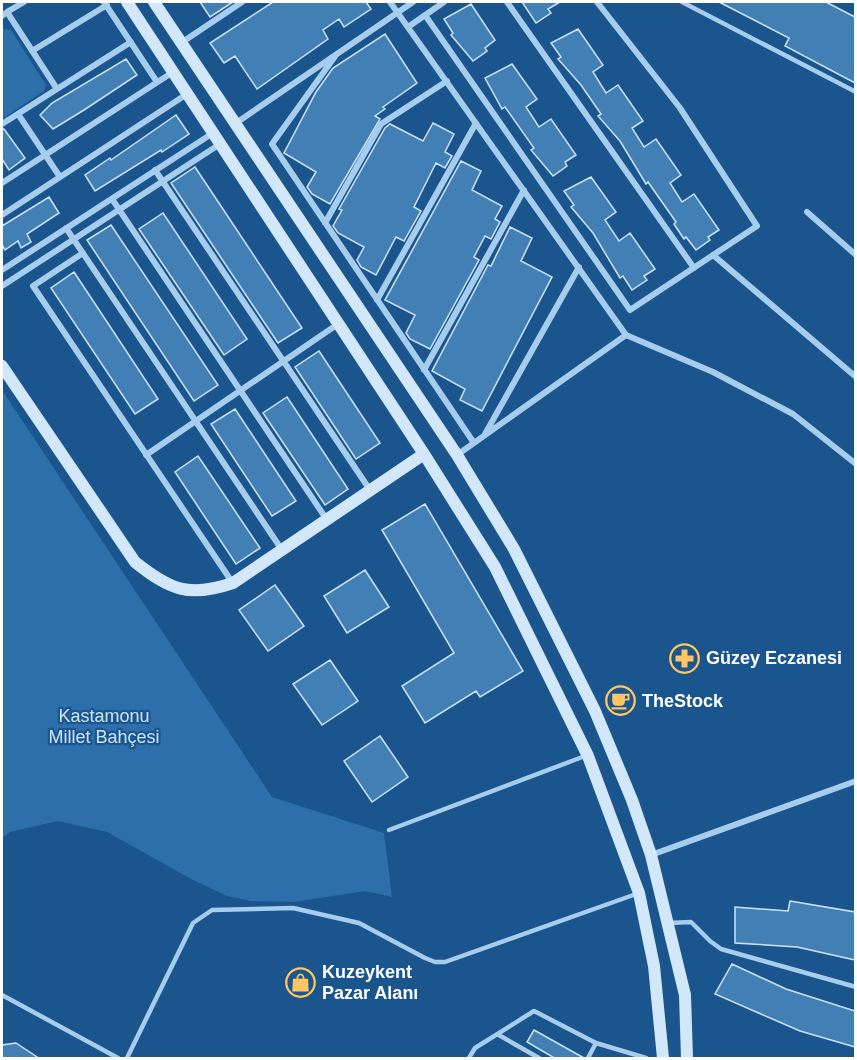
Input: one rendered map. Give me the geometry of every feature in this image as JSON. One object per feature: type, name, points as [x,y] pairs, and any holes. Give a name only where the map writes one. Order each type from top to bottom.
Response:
[{"type":"main road","points":[[128,2],[424,454],[495,567],[588,756],[639,893],[654,966],[663,1059]]},
{"type":"main road","points":[[154,2],[457,455],[514,549],[594,711],[632,800],[651,855],[685,995],[687,1059]]},
{"type":"main road","points":[[2,366],[135,561],[156,579],[170,586],[207,592],[233,583],[424,454]]},
{"type":"street","points":[[24,2],[4,14],[57,89]]},
{"type":"street","points":[[181,43],[242,2]]},
{"type":"street","points":[[390,2],[626,335],[713,372],[793,414],[855,464]]},
{"type":"street","points":[[236,123],[413,2]]},
{"type":"street","points":[[408,27],[444,2]]},
{"type":"street","points":[[507,2],[694,268]]},
{"type":"street","points":[[424,15],[630,310],[757,226],[680,108],[597,2]]},
{"type":"street","points":[[32,51],[105,3],[157,82]]},
{"type":"street","points":[[2,124],[130,42]]},
{"type":"street","points":[[336,55],[272,144],[474,443]]},
{"type":"street","points":[[2,183],[173,72]]},
{"type":"street","points":[[325,223],[381,124],[447,81]]},
{"type":"street","points":[[2,215],[188,94]]},
{"type":"street","points":[[18,114],[60,177]]},
{"type":"street","points":[[377,300],[476,123]]},
{"type":"street","points":[[2,270],[155,170],[217,138]]},
{"type":"street","points":[[2,286],[163,181],[217,138]]},
{"type":"street","points":[[155,170],[370,490]]},
{"type":"street","points":[[424,369],[524,190]]},
{"type":"street","points":[[112,199],[327,520]]},
{"type":"street","points":[[807,212],[855,255]]},
{"type":"street","points":[[66,228],[282,550]]},
{"type":"street","points":[[83,253],[33,286],[233,583]]},
{"type":"street","points":[[713,255],[855,377]]},
{"type":"street","points":[[485,436],[579,267]]},
{"type":"street","points":[[146,455],[338,324]]},
{"type":"street","points":[[457,455],[626,335]]},
{"type":"street","points":[[651,855],[855,781]]},
{"type":"lane","points":[[682,2],[855,92]]},
{"type":"lane","points":[[389,830],[588,756]]},
{"type":"lane","points":[[127,1059],[194,923],[212,910],[293,908],[304,910],[359,923],[425,958],[446,962],[639,893]]},
{"type":"lane","points":[[669,923],[691,922],[710,941],[722,949],[855,987]]},
{"type":"lane","points":[[2,995],[118,1059]]},
{"type":"lane","points":[[469,1059],[475,1048],[534,1011],[596,1043],[643,1058]]},
{"type":"lane","points":[[497,1034],[539,1059]]},
{"type":"lane","points":[[588,1059],[596,1043]]},
{"type":"green space","points":[[3,29],[11,30],[46,85],[44,91],[2,119]]},
{"type":"green space","name":"Kastamonu Millet Bahçesi","points":[[2,390],[272,797],[384,833],[392,897],[365,891],[294,902],[251,901],[227,896],[193,880],[107,832],[58,821],[10,832],[2,838]]},
{"type":"building","points":[[200,2],[233,2],[210,17]]},
{"type":"building","points":[[273,2],[366,2],[371,9],[344,27],[339,19],[323,30],[328,39],[257,89],[235,56],[224,63],[210,43]]},
{"type":"building","points":[[522,2],[560,2],[548,9],[551,13],[536,23]]},
{"type":"building","points":[[719,2],[826,2],[855,17],[855,83],[785,46],[789,38]]},
{"type":"building","points":[[471,4],[495,40],[485,48],[487,51],[473,61],[451,35],[453,33],[444,19]]},
{"type":"building","points":[[578,29],[603,65],[593,72],[606,93],[618,85],[643,121],[632,128],[644,147],[656,139],[681,175],[670,183],[682,202],[694,194],[719,230],[708,237],[710,240],[696,250],[686,237],[684,239],[674,224],[676,222],[648,182],[646,184],[620,141],[598,116],[601,114],[581,85],[558,59],[561,57],[551,43]]},
{"type":"building","points":[[385,34],[417,83],[383,107],[385,109],[375,116],[380,119],[330,204],[312,194],[307,187],[316,172],[284,153],[316,92],[333,68]]},
{"type":"building","points":[[126,59],[137,75],[84,110],[53,129],[40,115],[52,103]]},
{"type":"building","points":[[512,64],[537,99],[526,107],[539,127],[551,119],[576,155],[565,162],[567,166],[553,176],[531,150],[534,148],[505,107],[502,109],[485,78]]},
{"type":"building","points":[[176,115],[189,134],[95,191],[85,175]]},
{"type":"building","points":[[433,123],[454,134],[445,152],[452,156],[445,168],[436,163],[414,207],[421,211],[404,241],[396,237],[376,275],[361,267],[357,260],[364,247],[338,233],[333,226],[342,210],[339,209],[385,128],[390,124],[423,141]]},
{"type":"building","points":[[2,129],[25,158],[9,170],[2,159]]},
{"type":"building","points":[[461,161],[481,171],[472,190],[502,206],[495,219],[500,222],[491,239],[485,236],[474,257],[479,260],[430,349],[410,339],[406,333],[415,315],[385,300]]},
{"type":"building","points":[[195,167],[302,328],[278,343],[171,183]]},
{"type":"building","points":[[591,177],[616,212],[605,220],[619,241],[630,233],[655,269],[644,276],[647,280],[632,290],[623,276],[620,278],[593,233],[571,207],[574,205],[564,191]]},
{"type":"building","points":[[49,197],[59,213],[27,234],[31,242],[21,248],[18,241],[5,250],[2,245],[2,226]]},
{"type":"building","points":[[163,213],[247,339],[224,355],[139,229]]},
{"type":"building","points":[[111,225],[218,385],[194,401],[87,240]]},
{"type":"building","points":[[510,227],[532,238],[521,261],[552,277],[482,411],[460,400],[465,389],[432,371],[488,265],[491,266]]},
{"type":"building","points":[[74,272],[158,399],[135,414],[51,288]]},
{"type":"building","points":[[319,351],[380,443],[356,459],[295,367]]},
{"type":"building","points":[[287,397],[348,489],[325,505],[263,413]]},
{"type":"building","points":[[235,409],[296,501],[272,516],[211,424]]},
{"type":"building","points":[[198,456],[260,548],[236,564],[175,472]]},
{"type":"building","points":[[425,504],[523,671],[480,697],[476,691],[425,723],[402,686],[454,653],[382,530]]},
{"type":"building","points":[[365,570],[389,607],[347,633],[324,596]]},
{"type":"building","points":[[275,585],[304,626],[268,651],[239,610]]},
{"type":"building","points":[[330,660],[358,701],[322,725],[293,684]]},
{"type":"building","points":[[380,736],[408,777],[372,802],[344,761]]},
{"type":"building","points":[[790,901],[855,912],[855,960],[797,947],[735,943],[735,907],[788,911]]},
{"type":"building","points":[[732,964],[786,989],[855,1011],[855,1047],[800,1031],[715,994]]},
{"type":"building","points":[[534,1030],[584,1059],[556,1059],[527,1042]]},
{"type":"building","points":[[16,1043],[40,1059],[2,1059],[2,1045]]},
{"type":"place","name":"Güzey Eczanesi","points":[[685,658]]},
{"type":"place","name":"TheStock","points":[[621,701]]},
{"type":"place","name":"Kuzeykent Pazar Alanı","points":[[301,982]]}]
